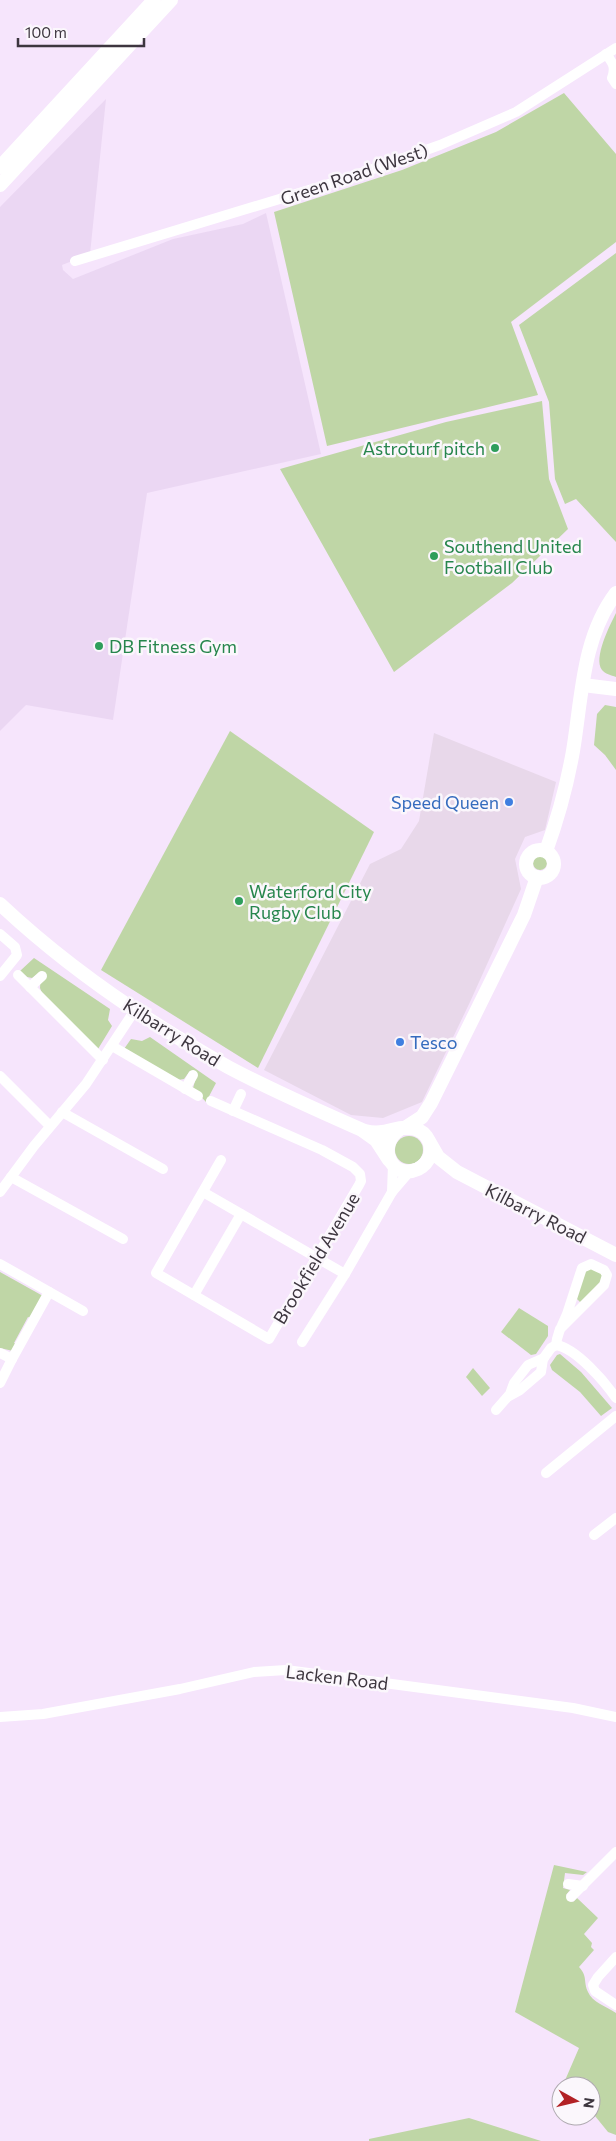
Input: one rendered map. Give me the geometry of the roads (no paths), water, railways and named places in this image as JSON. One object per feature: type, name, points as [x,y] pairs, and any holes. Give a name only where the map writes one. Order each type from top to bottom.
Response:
[{"type":"street","points":[[0,167],[154,0]]},
{"type":"street","points":[[0,185],[171,0]]},
{"type":"street","name":"Green Road (West)","points":[[75,261],[342,180],[440,145],[516,112],[616,48]]},
{"type":"street","points":[[606,54],[615,64],[612,78],[616,84]]},
{"type":"street","points":[[546,851],[557,820],[568,774],[593,635],[616,593]]},
{"type":"street","points":[[583,685],[616,689]]},
{"type":"street","points":[[534,851],[546,851],[554,861],[552,870],[546,876],[537,877],[528,869],[527,860],[534,851]]},
{"type":"street","points":[[392,1192],[391,1163],[387,1146],[393,1133],[422,1117],[431,1103],[524,916],[537,877]]},
{"type":"street","name":"Kilbarry Road","points":[[0,904],[63,958],[135,1010],[228,1067],[362,1130],[376,1140],[391,1163]]},
{"type":"street","points":[[0,934],[15,947],[17,955],[0,976]]},
{"type":"street","points":[[18,975],[102,1060]]},
{"type":"street","points":[[30,987],[42,976]]},
{"type":"street","points":[[0,1191],[102,1060],[135,1010]]},
{"type":"street","points":[[112,1046],[198,1096]]},
{"type":"street","points":[[185,1089],[193,1075]]},
{"type":"street","points":[[0,1076],[50,1126]]},
{"type":"street","points":[[211,1101],[233,1111],[241,1094]]},
{"type":"street","points":[[302,1342],[345,1274],[392,1192],[413,1171],[427,1162],[430,1156],[427,1117],[431,1103]]},
{"type":"street","name":"Brookfield Avenue","points":[[194,1295],[269,1338],[360,1185],[361,1177],[358,1170],[322,1150],[233,1111]]},
{"type":"street","points":[[62,1112],[164,1169]]},
{"type":"street","points":[[402,1128],[417,1129],[428,1140]]},
{"type":"street","name":"Kilbarry Road","points":[[362,1130],[379,1133],[402,1128]]},
{"type":"street","name":"Kilbarry Road","points":[[428,1140],[438,1157],[457,1172],[616,1255]]},
{"type":"street","points":[[221,1160],[156,1273],[194,1295],[242,1214]]},
{"type":"street","points":[[391,1163],[398,1169],[413,1171]]},
{"type":"street","name":"Kilbarry Road","points":[[413,1171],[436,1168],[457,1172]]},
{"type":"street","points":[[11,1177],[123,1239]]},
{"type":"street","points":[[203,1192],[345,1274]]},
{"type":"street","points":[[0,1264],[83,1311]]},
{"type":"street","points":[[496,1410],[509,1396],[520,1390],[541,1372],[544,1358],[551,1348],[556,1345],[559,1332],[582,1268],[591,1264],[604,1270],[607,1275],[604,1285],[559,1332]]},
{"type":"street","points":[[0,1383],[49,1292]]},
{"type":"street","points":[[556,1345],[565,1348],[581,1360],[615,1393]]},
{"type":"street","points":[[0,1353],[12,1358]]},
{"type":"street","points":[[546,1473],[616,1416]]},
{"type":"street","points":[[594,1535],[616,1518]]},
{"type":"street","name":"Lacken Road","points":[[0,1717],[52,1712],[180,1689],[254,1672],[286,1670],[574,1708],[616,1717]]},
{"type":"street","points":[[571,1897],[616,1852]]},
{"type":"street","points":[[568,1884],[583,1886]]},
{"type":"street","points":[[616,1957],[598,1977],[593,1987],[596,1992],[616,2005]]},
{"type":"place","name":"Astroturf pitch","points":[[495,448]]},
{"type":"place","name":"Southend United Football Club","points":[[434,556]]},
{"type":"place","name":"DB Fitness Gym","points":[[99,646]]},
{"type":"place","name":"Speed Queen","points":[[509,802]]},
{"type":"place","name":"Waterford City Rugby Club","points":[[239,901]]},
{"type":"place","name":"Tesco","points":[[400,1042]]}]
